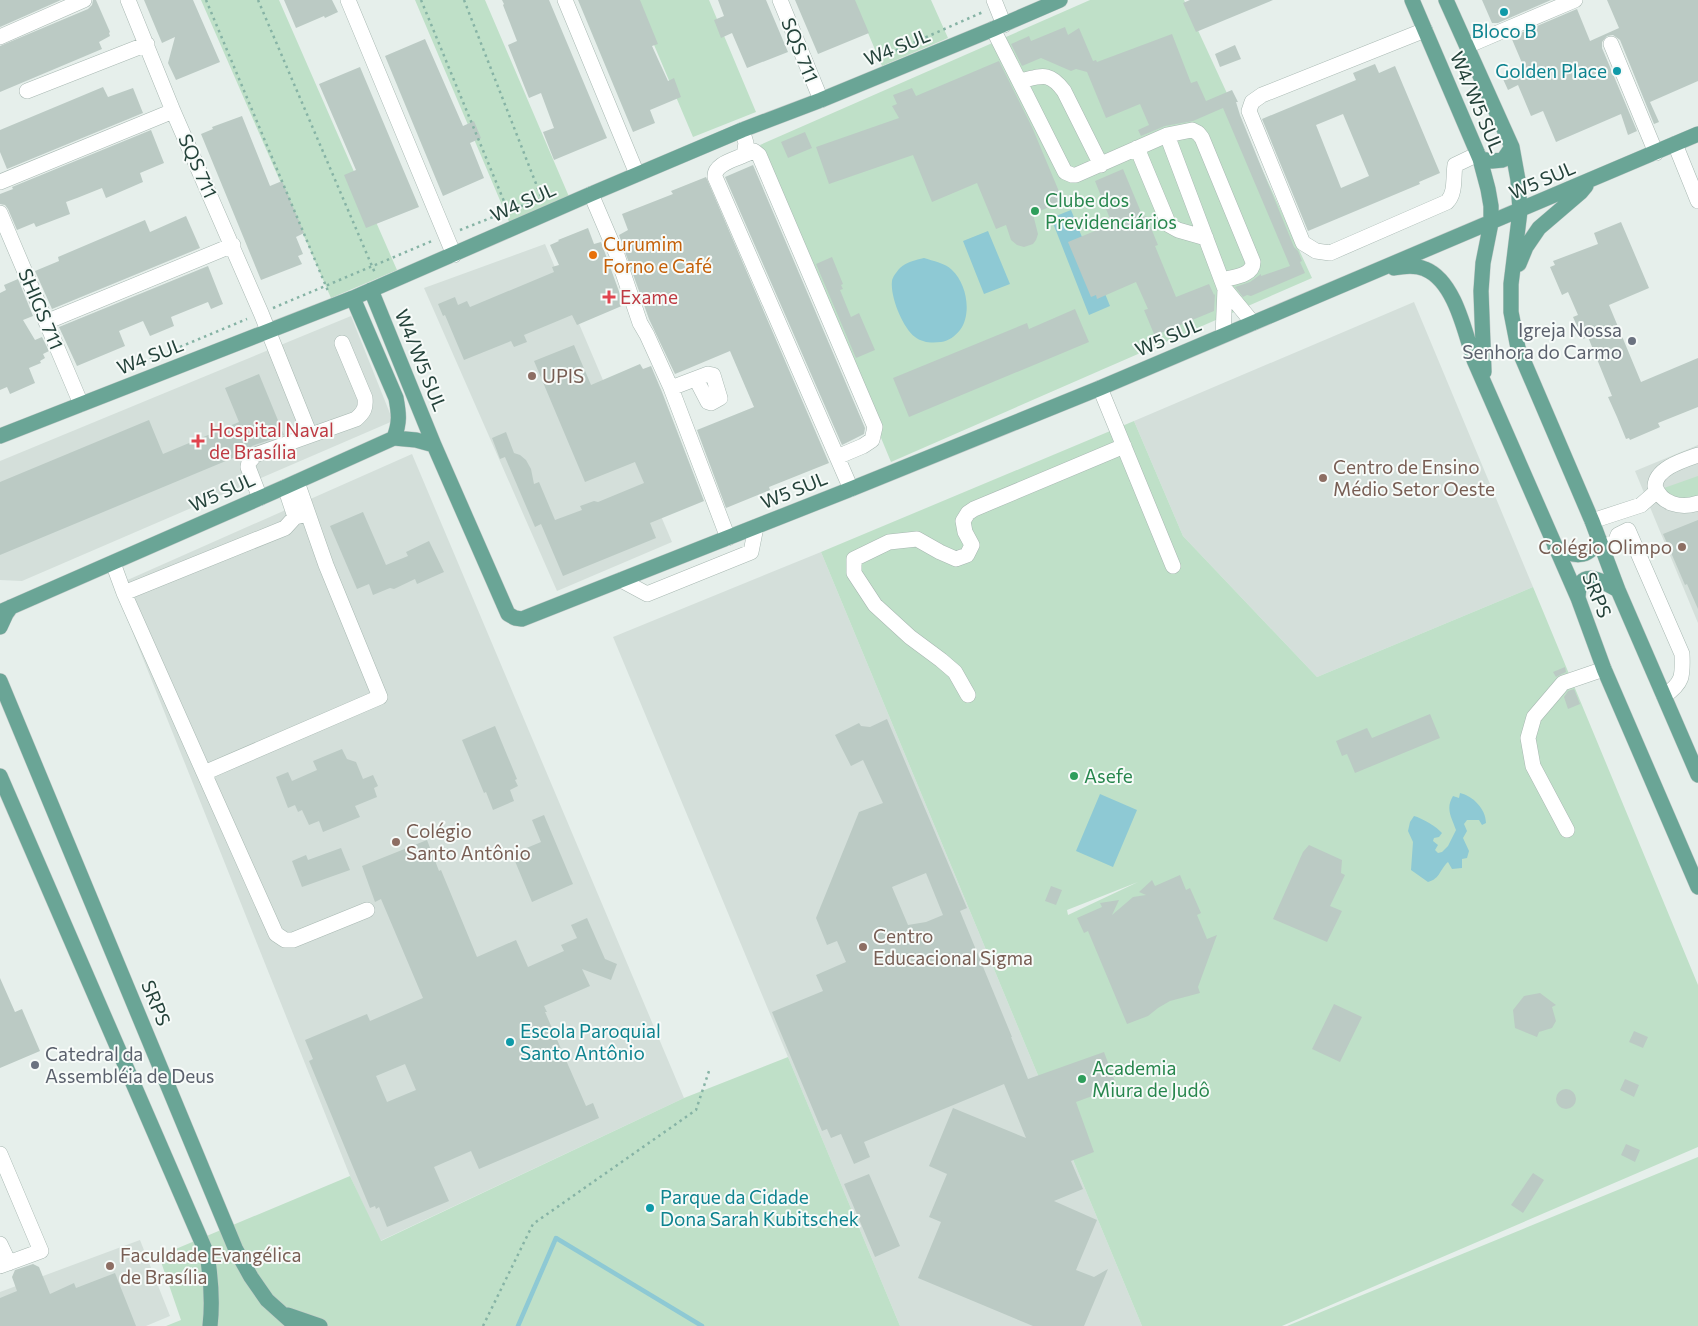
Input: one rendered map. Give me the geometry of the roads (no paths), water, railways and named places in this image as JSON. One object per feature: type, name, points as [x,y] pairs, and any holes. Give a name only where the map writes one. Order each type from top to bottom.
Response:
[{"type":"main road","name":"W4 SUL","points":[[0,436],[334,306],[742,130],[821,100],[1060,0]]},
{"type":"main road","name":"W4/W5 SUL","points":[[1412,0],[1479,157],[1491,206],[1491,223]]},
{"type":"main road","name":"W4/W5 SUL","points":[[1446,0],[1512,147],[1518,180],[1520,211]]},
{"type":"main road","name":"W5 SUL","points":[[434,445],[508,614],[515,618],[529,618],[1100,388],[1698,134]]},
{"type":"main road","points":[[1479,157],[1497,162],[1503,160],[1512,147]]},
{"type":"main road","points":[[1511,284],[1531,238],[1552,216],[1581,192],[1589,181]]},
{"type":"main road","name":"SRPS","points":[[1520,211],[1511,284],[1511,312],[1518,348],[1664,696],[1692,746],[1698,775]]},
{"type":"main road","name":"SRPS","points":[[1491,223],[1483,263],[1481,292],[1484,385],[1578,598],[1604,669],[1698,887]]},
{"type":"main road","points":[[1380,270],[1397,267],[1420,267],[1427,269],[1439,278],[1452,298],[1484,385]]},
{"type":"main road","name":"W4/W5 SUL","points":[[376,288],[434,445]]},
{"type":"main road","name":"W4/W5 SUL","points":[[353,298],[396,398],[399,424],[394,438]]},
{"type":"main road","points":[[394,438],[416,440],[434,445]]},
{"type":"main road","name":"W5 SUL","points":[[6,609],[394,438]]},
{"type":"main road","points":[[1555,547],[1565,553],[1584,554],[1600,543]]},
{"type":"main road","points":[[1578,598],[1579,585],[1584,579],[1588,578],[1597,579],[1618,590]]},
{"type":"main road","points":[[0,627],[6,614],[6,609]]},
{"type":"main road","name":"SRPS","points":[[0,681],[236,1250],[267,1300],[296,1326]]},
{"type":"main road","points":[[0,776],[207,1254],[212,1283],[210,1325]]},
{"type":"main road","points":[[282,1313],[320,1326]]},
{"type":"street","points":[[0,37],[84,0]]},
{"type":"street","name":"SQS 711","points":[[128,0],[233,245],[310,435]]},
{"type":"street","points":[[348,0],[454,255]]},
{"type":"street","points":[[565,0],[638,174]]},
{"type":"street","name":"SQS 711","points":[[780,0],[821,100]]},
{"type":"street","points":[[1467,46],[1575,0]]},
{"type":"street","points":[[995,3],[999,27],[1020,81],[1065,172],[1074,176],[1167,135],[1192,130],[1198,133],[1202,138],[1243,240],[1251,255],[1253,266],[1249,272],[1223,284]]},
{"type":"street","points":[[1425,30],[1271,92],[1252,102],[1249,111],[1303,243],[1316,251],[1330,253],[1447,202],[1453,194],[1452,177],[1455,165],[1479,157]]},
{"type":"street","points":[[27,91],[147,44]]},
{"type":"street","points":[[1611,44],[1656,153]]},
{"type":"street","points":[[1020,81],[1045,76],[1051,77],[1058,83],[1064,91],[1101,165]]},
{"type":"street","points":[[0,182],[174,111]]},
{"type":"street","points":[[742,130],[746,143],[744,155]]},
{"type":"street","points":[[1167,135],[1223,284],[1253,323]]},
{"type":"street","points":[[1675,144],[1698,201]]},
{"type":"street","points":[[1137,148],[1166,221],[1172,227],[1206,238]]},
{"type":"street","points":[[837,457],[872,440],[875,427],[759,155],[754,151],[718,168],[714,173],[715,177],[837,457],[851,489]]},
{"type":"street","points":[[591,194],[617,256],[640,323],[671,388],[728,538]]},
{"type":"street","name":"SHIGS 711","points":[[0,213],[81,404]]},
{"type":"street","points":[[46,322],[233,245]]},
{"type":"street","points":[[1223,284],[1223,335]]},
{"type":"street","points":[[260,498],[248,467],[249,462],[255,455],[356,419],[363,413],[366,407],[365,398],[342,342]]},
{"type":"street","points":[[671,388],[696,379]]},
{"type":"street","points":[[1100,388],[1174,566]]},
{"type":"street","points":[[968,695],[955,672],[910,637],[875,605],[854,573],[854,559],[889,542],[916,539],[956,559],[967,555],[972,545],[965,532],[963,521],[968,513],[1124,446]]},
{"type":"street","points":[[1698,455],[1680,461],[1665,470],[1655,482],[1657,491],[1661,496],[1673,504],[1688,506],[1698,503]]},
{"type":"street","points":[[204,773],[380,697],[326,565],[296,520],[291,485]]},
{"type":"street","points":[[1592,521],[1641,504],[1657,491]]},
{"type":"street","points":[[124,593],[296,520]]},
{"type":"street","points":[[621,580],[647,594],[751,552],[756,527]]},
{"type":"street","points":[[1600,543],[1615,543],[1618,535],[1628,530],[1682,654],[1681,680],[1676,688],[1664,696]]},
{"type":"street","points":[[112,562],[124,593],[276,934],[285,940],[293,940],[367,910]]},
{"type":"street","points":[[1567,830],[1533,766],[1528,738],[1534,717],[1564,683],[1604,669]]},
{"type":"street","points":[[0,1154],[41,1250],[4,1264],[0,1244]]},
{"type":"water","points":[[1071,210],[1110,306],[1089,315],[1051,218]]},
{"type":"water","points":[[988,231],[1010,284],[984,294],[963,241]]},
{"type":"water","points":[[924,258],[939,262],[952,270],[961,283],[966,299],[967,308],[964,323],[956,334],[944,341],[928,342],[910,333],[902,320],[893,295],[892,280],[899,269],[908,263]]},
{"type":"water","points":[[1460,793],[1470,797],[1478,804],[1484,813],[1486,823],[1482,825],[1479,820],[1467,820],[1464,824],[1467,831],[1463,838],[1469,851],[1467,858],[1462,859],[1462,868],[1452,869],[1448,862],[1432,881],[1428,882],[1411,870],[1413,842],[1408,831],[1410,822],[1414,816],[1440,831],[1442,833],[1439,837],[1434,838],[1433,841],[1438,845],[1435,850],[1438,853],[1442,852],[1448,846],[1456,830],[1449,809],[1453,796],[1459,798]]},
{"type":"water","points":[[1100,794],[1137,810],[1113,867],[1076,851]]},
{"type":"waterway","points":[[518,1326],[556,1238],[702,1326]]},
{"type":"place","name":"Bloco B","points":[[1504,12]]},
{"type":"place","name":"Golden Place","points":[[1617,71]]},
{"type":"place","name":"Clube dos Previdenciários","points":[[1035,211]]},
{"type":"place","name":"Curumim Forno e Café","points":[[593,255]]},
{"type":"place","name":"Exame","points":[[609,297]]},
{"type":"place","name":"Igreja Nossa Senhora do Carmo","points":[[1632,341]]},
{"type":"place","name":"UPIS","points":[[532,376]]},
{"type":"place","name":"Hospital Naval de Brasília","points":[[198,441]]},
{"type":"place","name":"Centro de Ensino Médio Setor Oeste","points":[[1323,478]]},
{"type":"place","name":"Colégio Olimpo","points":[[1682,547]]},
{"type":"place","name":"Asefe","points":[[1074,776]]},
{"type":"place","name":"Colégio Santo Antônio","points":[[396,842]]},
{"type":"place","name":"Centro Educacional Sigma","points":[[863,947]]},
{"type":"place","name":"Escola Paroquial Santo Antônio","points":[[510,1042]]},
{"type":"place","name":"Catedral da Assembléia de Deus","points":[[35,1065]]},
{"type":"place","name":"Academia Miura de Judô","points":[[1082,1079]]},
{"type":"place","name":"Parque da Cidade Dona Sarah Kubitschek","points":[[650,1208]]},
{"type":"place","name":"Faculdade Evangélica de Brasília","points":[[110,1266]]}]
